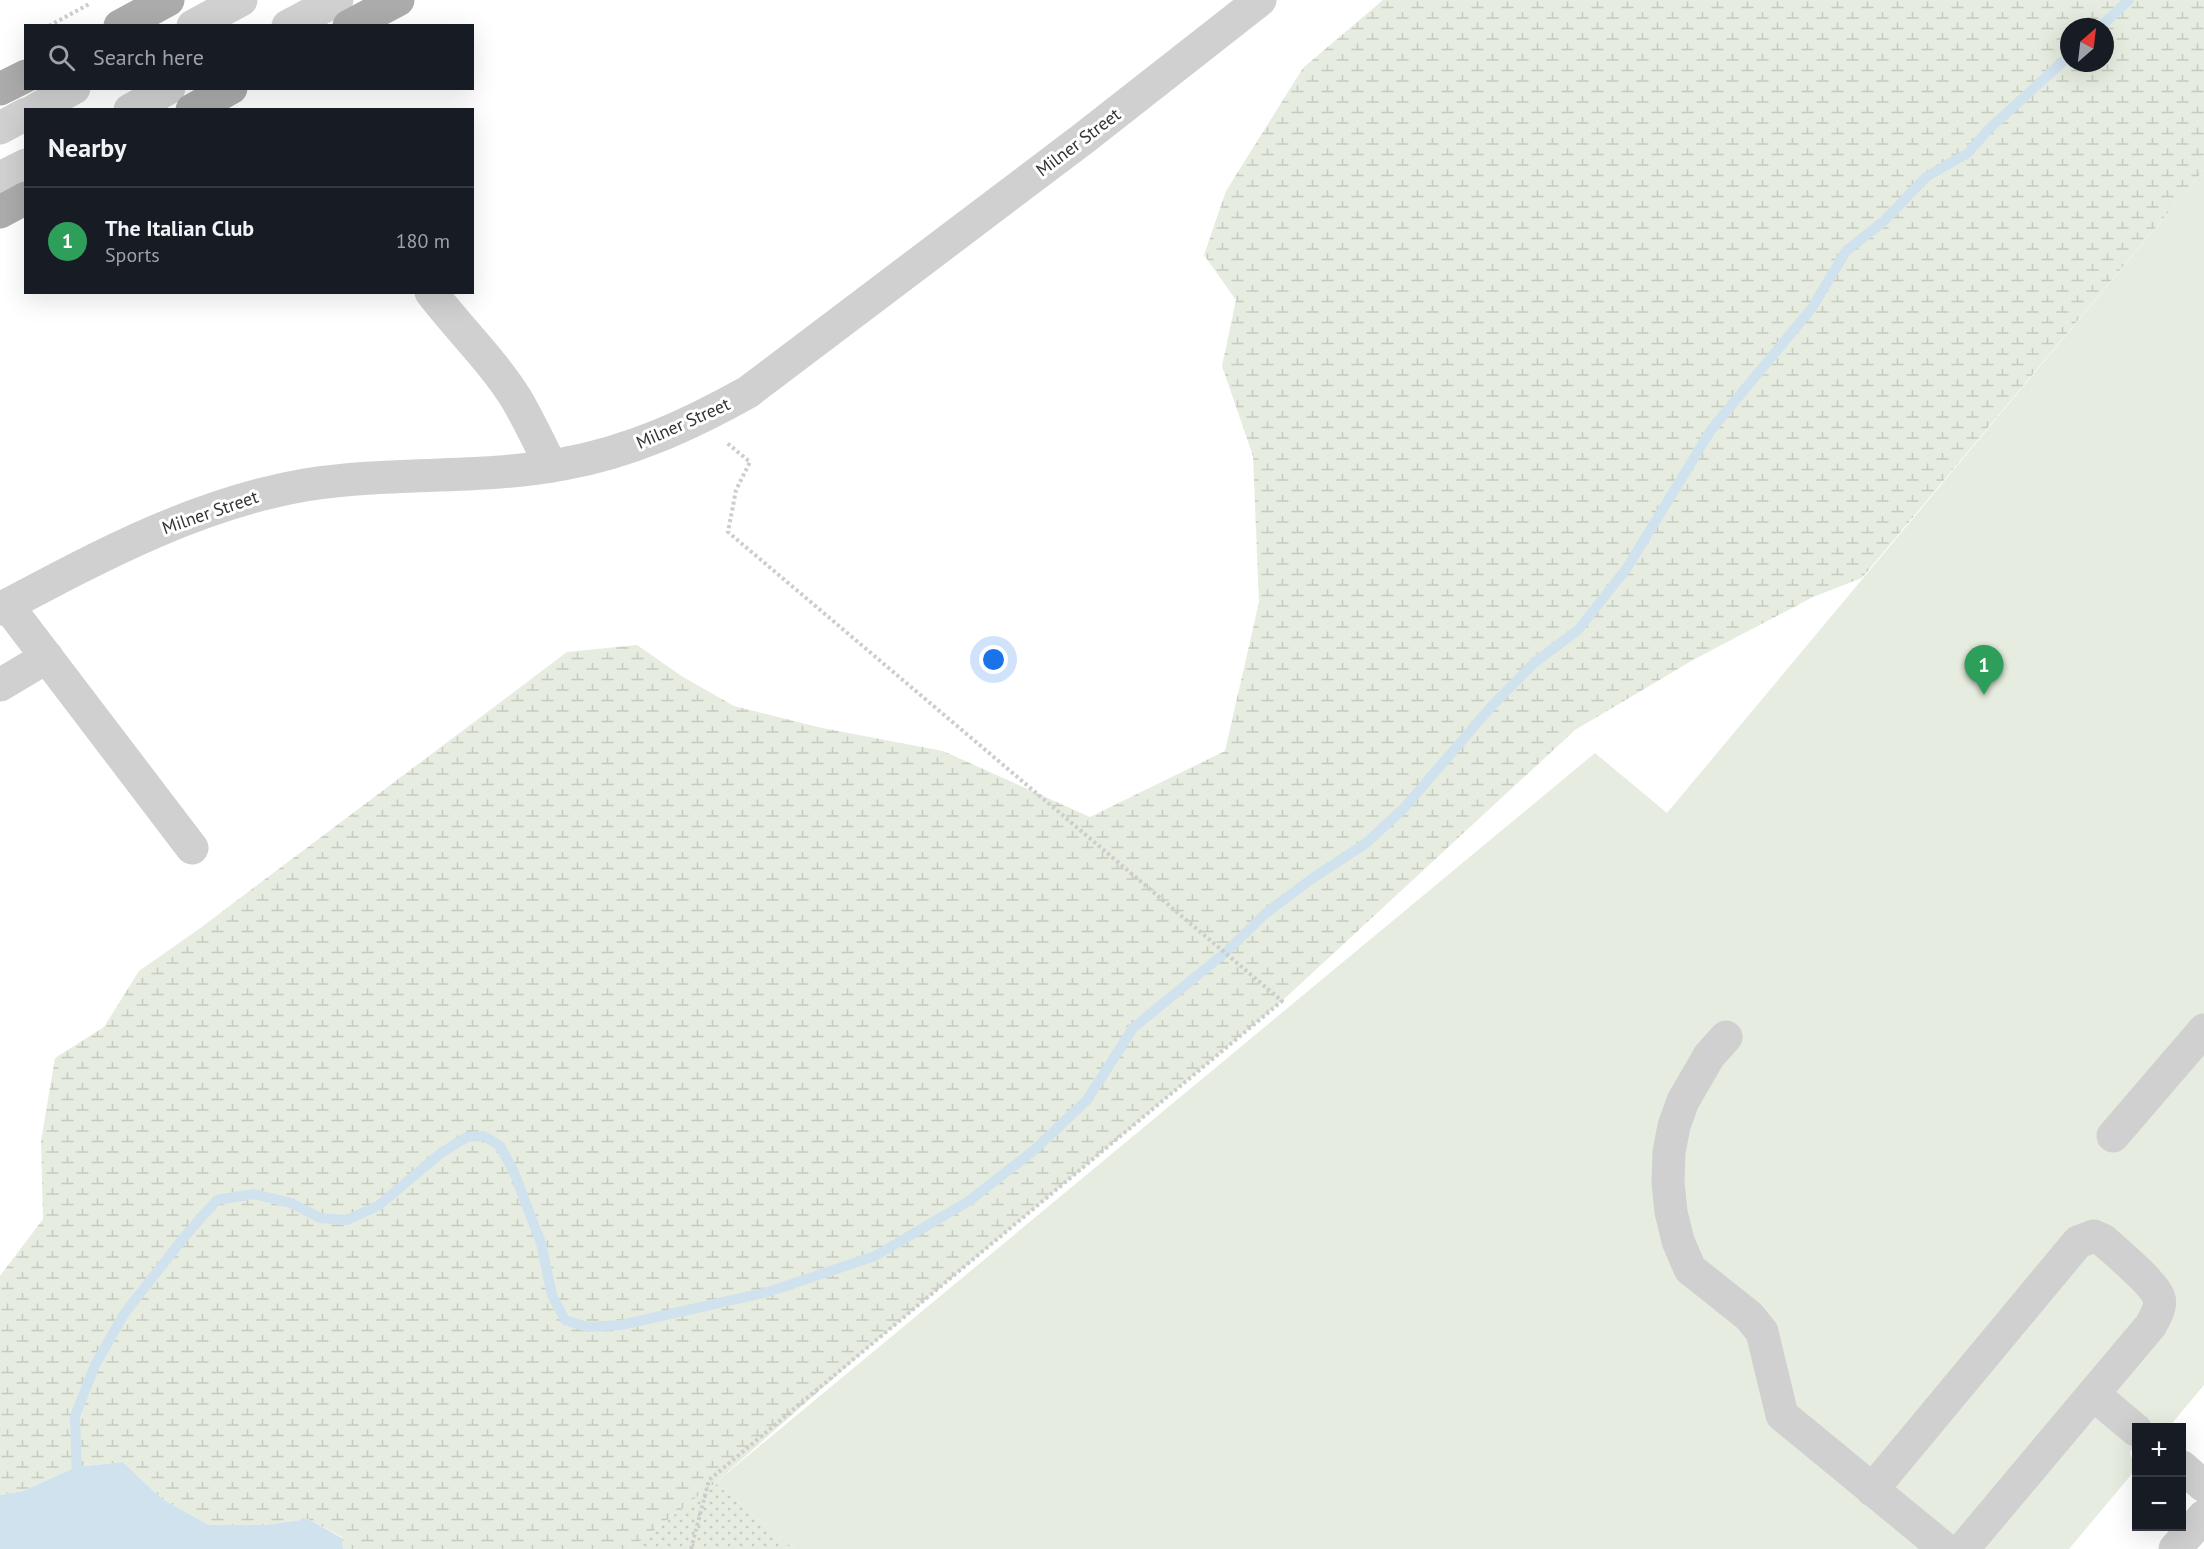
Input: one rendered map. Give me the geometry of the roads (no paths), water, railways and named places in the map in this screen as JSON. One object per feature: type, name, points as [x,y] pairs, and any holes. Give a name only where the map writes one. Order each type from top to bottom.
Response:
[{"type":"main road","points":[[124,24],[168,0]]},
{"type":"main road","points":[[353,24],[398,0]]},
{"type":"main road","points":[[0,89],[24,77]]},
{"type":"main road","points":[[196,108],[227,90]]},
{"type":"main road","points":[[0,212],[24,199]]},
{"type":"street","points":[[197,24],[241,0]]},
{"type":"street","points":[[292,24],[337,0]]},
{"type":"street","name":"Milner Street","points":[[4,607],[52,580],[145,535],[205,510],[266,493],[352,479],[466,474],[551,466],[624,448],[699,419],[748,392],[1084,138],[1260,0]]},
{"type":"street","points":[[39,108],[70,90]]},
{"type":"street","points":[[134,108],[165,90]]},
{"type":"street","points":[[0,128],[24,115]]},
{"type":"street","points":[[0,178],[24,166]]},
{"type":"street","points":[[432,294],[448,316],[478,347],[516,399],[551,466]]},
{"type":"street","points":[[4,607],[47,657],[192,848]]},
{"type":"street","points":[[0,685],[47,657]]},
{"type":"street","points":[[2113,1136],[2203,1033]]},
{"type":"street","points":[[1726,1037],[1709,1056],[1695,1078],[1674,1126],[1669,1152],[1668,1182],[1671,1212],[1678,1241],[1690,1269],[1749,1316],[1762,1332],[1782,1415],[1945,1549]]},
{"type":"street","points":[[1872,1491],[2078,1242],[2094,1236],[2103,1240],[2153,1287],[2160,1299],[2158,1310],[2151,1324],[1963,1549]]},
{"type":"street","points":[[2093,1394],[2132,1427]]},
{"type":"street","points":[[2186,1471],[2204,1486]]},
{"type":"street","points":[[2175,1549],[2204,1516]]},
{"type":"water","points":[[123,1462],[162,1499],[209,1525],[264,1525],[308,1519],[342,1538],[343,1549],[0,1549],[0,1495],[23,1491],[76,1467]]},
{"type":"waterway","points":[[2110,18],[2129,0]]},
{"type":"waterway","points":[[77,1480],[75,1416],[95,1365],[124,1314],[185,1236],[217,1200],[254,1194],[291,1203],[320,1218],[347,1220],[378,1206],[441,1153],[467,1137],[484,1136],[500,1146],[513,1170],[541,1243],[552,1295],[565,1320],[587,1327],[621,1325],[768,1292],[875,1256],[969,1201],[1033,1151],[1087,1100],[1133,1028],[1226,952],[1266,913],[1313,878],[1365,844],[1404,808],[1490,708],[1534,663],[1578,630],[1627,568],[1711,430],[1812,308],[1846,251],[1884,221],[1926,177],[1968,153],[1988,130],[2060,64]]},
{"type":"place","name":"The Italian Club","points":[[1984,695]]}]
